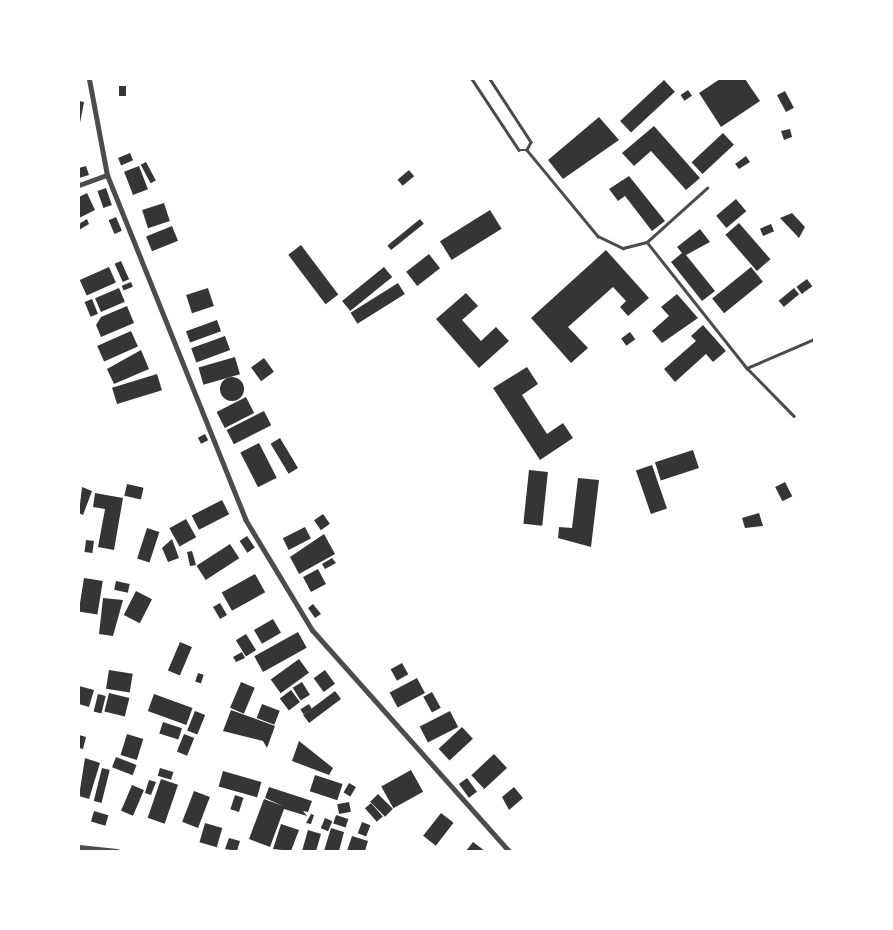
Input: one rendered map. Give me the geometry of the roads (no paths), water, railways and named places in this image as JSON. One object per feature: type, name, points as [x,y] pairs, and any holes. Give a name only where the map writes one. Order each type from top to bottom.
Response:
[{"type":"street","points":[[89,79],[107,175],[245,519],[318,638],[509,851]]},
{"type":"street","points":[[79,186],[107,175]]},
{"type":"street","points":[[79,847],[117,851]]},
{"type":"lane","points":[[472,79],[519,150],[527,150]]},
{"type":"lane","points":[[490,79],[531,142],[527,150]]},
{"type":"lane","points":[[527,150],[598,236],[623,248],[647,242],[707,188]]},
{"type":"lane","points":[[647,242],[747,368],[794,416]]},
{"type":"lane","points":[[747,368],[814,339]]}]
